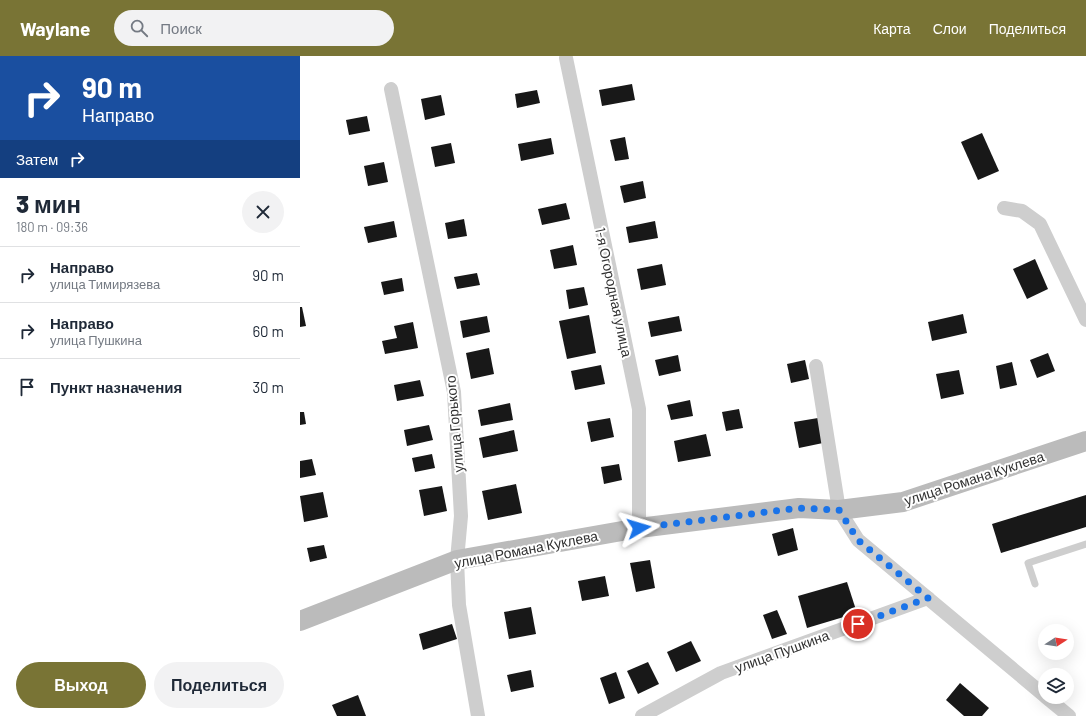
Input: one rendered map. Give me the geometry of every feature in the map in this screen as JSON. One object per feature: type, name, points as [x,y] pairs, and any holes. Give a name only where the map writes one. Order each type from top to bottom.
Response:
[{"type":"street","name":"1-я Огородная улица","points":[[566,58],[638,410],[639,528]]},
{"type":"street","name":"улица Горького","points":[[391,89],[454,392],[461,516],[457,560],[459,605],[478,716]]},
{"type":"street","points":[[1004,208],[1022,211],[1040,224],[1086,320]]},
{"type":"street","points":[[816,366],[839,510],[858,540],[1038,689]]},
{"type":"street","name":"улица Романа Куклева","points":[[300,621],[457,560],[639,528],[799,508],[839,510],[904,502],[1086,441]]},
{"type":"street","name":"улица Пушкина","points":[[642,716],[721,673],[928,598]]},
{"type":"street","points":[[1055,704],[1069,716]]},
{"type":"lane","points":[[1035,584],[1028,563],[1086,544]]},
{"type":"building","points":[[632,84],[635,100],[602,106],[599,90]]},
{"type":"building","points":[[537,90],[540,103],[517,108],[515,94]]},
{"type":"building","points":[[441,95],[445,115],[425,120],[421,99]]},
{"type":"building","points":[[367,116],[370,131],[349,135],[346,120]]},
{"type":"building","points":[[982,133],[999,171],[978,180],[961,142]]},
{"type":"building","points":[[625,137],[629,159],[615,161],[610,140]]},
{"type":"building","points":[[551,138],[554,154],[521,161],[518,144]]},
{"type":"building","points":[[451,143],[455,163],[435,167],[431,147]]},
{"type":"building","points":[[384,162],[388,182],[368,186],[364,166]]},
{"type":"building","points":[[643,181],[646,198],[624,203],[620,186]]},
{"type":"building","points":[[566,203],[570,219],[542,225],[538,209]]},
{"type":"building","points":[[464,219],[467,236],[448,239],[445,223]]},
{"type":"building","points":[[394,221],[397,237],[368,243],[364,227]]},
{"type":"building","points":[[655,221],[658,238],[629,243],[626,227]]},
{"type":"building","points":[[573,245],[577,265],[554,269],[550,250]]},
{"type":"building","points":[[1035,259],[1048,289],[1027,299],[1013,269]]},
{"type":"building","points":[[662,264],[666,285],[641,290],[637,269]]},
{"type":"building","points":[[477,273],[480,285],[457,289],[454,277]]},
{"type":"building","points":[[402,278],[404,291],[384,295],[381,282]]},
{"type":"building","points":[[584,287],[588,305],[569,309],[566,290]]},
{"type":"building","points":[[300,307],[302,307],[306,326],[300,327]]},
{"type":"building","points":[[963,314],[967,333],[932,341],[928,322]]},
{"type":"building","points":[[589,315],[596,353],[567,359],[559,321]]},
{"type":"building","points":[[487,316],[490,332],[463,338],[460,321]]},
{"type":"building","points":[[679,316],[682,331],[651,337],[648,322]]},
{"type":"building","points":[[413,322],[418,348],[385,354],[382,341],[397,338],[394,326]]},
{"type":"building","points":[[489,348],[494,374],[471,379],[466,353]]},
{"type":"building","points":[[1048,353],[1055,371],[1037,378],[1030,360]]},
{"type":"building","points":[[678,355],[681,371],[659,376],[655,360]]},
{"type":"building","points":[[805,360],[809,379],[791,383],[787,364]]},
{"type":"building","points":[[1012,362],[1017,385],[1000,389],[996,366]]},
{"type":"building","points":[[601,365],[605,384],[575,390],[571,371]]},
{"type":"building","points":[[959,370],[964,394],[941,399],[936,374]]},
{"type":"building","points":[[420,380],[424,396],[397,401],[394,385]]},
{"type":"building","points":[[690,400],[693,416],[671,420],[667,405]]},
{"type":"building","points":[[510,403],[513,420],[481,426],[478,410]]},
{"type":"building","points":[[739,409],[743,428],[726,431],[722,412]]},
{"type":"building","points":[[300,412],[304,412],[306,424],[300,425]]},
{"type":"building","points":[[610,418],[614,437],[591,442],[587,422]]},
{"type":"building","points":[[818,418],[823,443],[799,448],[794,422]]},
{"type":"building","points":[[429,425],[433,440],[407,446],[404,430]]},
{"type":"building","points":[[514,430],[518,451],[483,458],[479,438]]},
{"type":"building","points":[[706,434],[711,456],[678,462],[674,441]]},
{"type":"building","points":[[432,454],[435,468],[415,472],[412,458]]},
{"type":"building","points":[[312,459],[316,475],[300,478],[300,461]]},
{"type":"building","points":[[619,464],[622,480],[604,484],[601,467]]},
{"type":"building","points":[[516,484],[522,513],[488,520],[482,491]]},
{"type":"building","points":[[442,486],[447,511],[424,516],[419,490]]},
{"type":"building","points":[[323,492],[328,517],[304,522],[300,496]]},
{"type":"building","points":[[1086,495],[1086,527],[1001,553],[992,524]]},
{"type":"building","points":[[793,528],[798,550],[778,556],[772,534]]},
{"type":"building","points":[[324,545],[327,558],[310,562],[307,548]]},
{"type":"building","points":[[650,560],[655,588],[636,592],[630,563]]},
{"type":"building","points":[[605,576],[609,596],[582,601],[578,581]]},
{"type":"building","points":[[847,582],[857,613],[807,628],[798,596]]},
{"type":"building","points":[[531,607],[536,634],[509,639],[504,612]]},
{"type":"building","points":[[777,610],[787,634],[772,639],[763,615]]},
{"type":"building","points":[[452,624],[457,639],[423,650],[419,634]]},
{"type":"building","points":[[691,641],[701,661],[676,672],[667,652]]},
{"type":"building","points":[[648,662],[659,684],[638,694],[627,671]]},
{"type":"building","points":[[531,670],[534,687],[511,692],[507,675]]},
{"type":"building","points":[[616,672],[625,698],[609,704],[600,678]]},
{"type":"building","points":[[960,683],[989,708],[982,716],[964,716],[946,700]]},
{"type":"building","points":[[358,695],[366,716],[337,716],[332,705]]},
{"type":"route","points":[[639,528],[799,508],[839,510],[858,540],[928,598],[858,624]]}]
